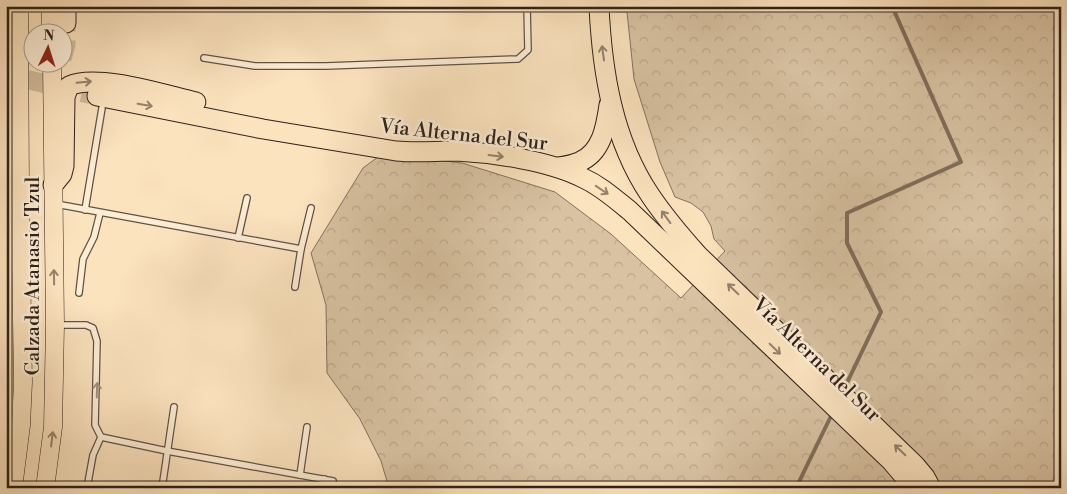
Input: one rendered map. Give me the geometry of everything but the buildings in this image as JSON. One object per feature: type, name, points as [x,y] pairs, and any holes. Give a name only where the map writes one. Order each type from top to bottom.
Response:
[{"type":"highway","name":"Vía Alterna del Sur","points":[[598,6],[600,37],[609,99],[629,154],[649,194],[673,227],[693,261],[892,462],[914,488]]},
{"type":"highway","points":[[53,185],[62,174],[64,166],[66,91],[69,86],[77,82],[88,81],[130,88],[254,115],[434,144],[457,151]]},
{"type":"highway","points":[[559,168],[581,162],[598,146],[607,119],[609,99]]},
{"type":"highway","name":"Vía Alterna del Sur","points":[[100,102],[396,151],[416,153],[457,151],[525,160],[559,168],[583,178],[603,189],[693,261],[916,465],[931,488]]},
{"type":"main road","name":"Calzada Atanasio Tzul","points":[[13,488],[21,425],[23,382],[13,190],[13,120],[20,61],[19,6]]},
{"type":"main road","points":[[51,6],[61,21]]},
{"type":"main road","name":"Calzada Atanasio Tzul","points":[[45,488],[53,427],[55,325],[52,72]]},
{"type":"street","points":[[6,86],[10,82],[20,61]]},
{"type":"lane","points":[[204,58],[255,66],[326,66],[518,59],[528,50],[527,6]]},
{"type":"lane","points":[[85,210],[100,102]]},
{"type":"lane","points":[[238,238],[247,198]]},
{"type":"lane","points":[[54,204],[301,249]]},
{"type":"lane","points":[[295,287],[301,249],[311,208]]},
{"type":"lane","points":[[79,293],[83,259],[94,237],[100,213]]},
{"type":"lane","points":[[55,325],[86,325],[93,328],[96,334],[98,354],[95,425],[101,437],[93,456],[87,488]]},
{"type":"lane","points":[[162,488],[174,407]]},
{"type":"lane","points":[[300,475],[307,427]]},
{"type":"lane","points":[[101,437],[333,481]]},
{"type":"lane","points":[[323,488],[324,479]]},
{"type":"green space","points":[[617,6],[1061,6],[1061,488],[389,488],[381,461],[360,419],[327,373],[326,305],[311,253],[363,168],[382,154],[462,163],[555,192],[611,234],[681,298],[725,251],[714,239],[711,226],[703,212],[691,203],[675,197],[660,162],[634,79],[627,12],[617,12]]},
{"type":"waterway","points":[[844,389],[881,312],[847,243],[847,213],[961,162],[892,6]]},
{"type":"waterway","points":[[796,488],[832,414]]},
{"type":"tunnel","points":[[6,63],[21,78],[97,96]]}]
